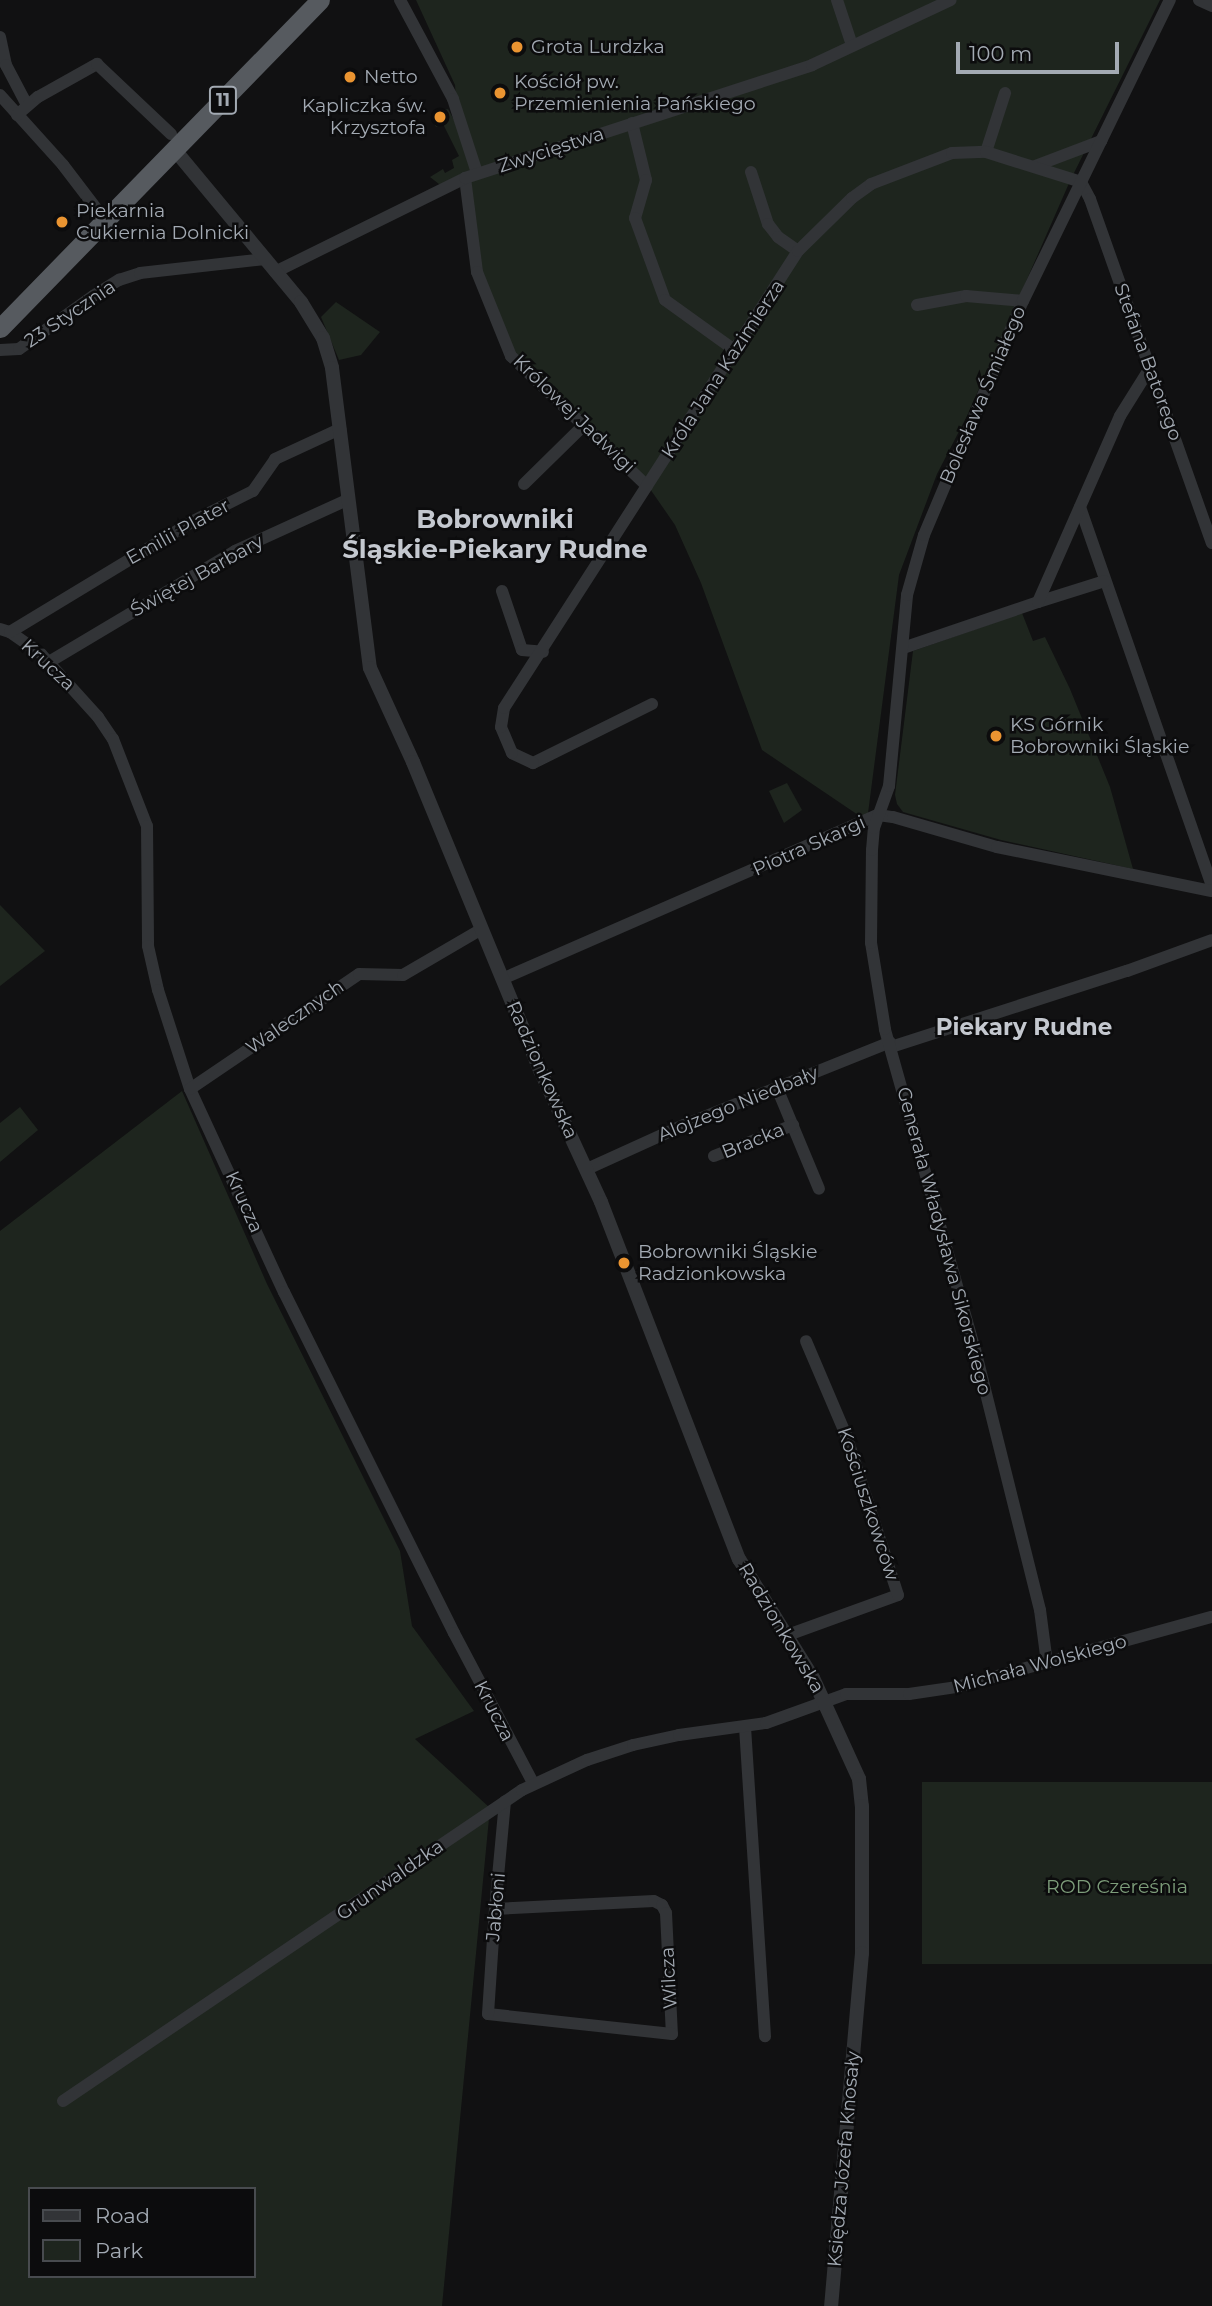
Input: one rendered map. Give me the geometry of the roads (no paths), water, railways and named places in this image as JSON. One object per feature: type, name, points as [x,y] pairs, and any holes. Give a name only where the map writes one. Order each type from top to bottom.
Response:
[{"type":"highway","name":"11","points":[[0,328],[105,220],[173,141],[320,0]]},
{"type":"street","name":"Królowej Jadwigi","points":[[400,0],[453,99],[471,176],[477,272],[511,356],[647,486]]},
{"type":"street","points":[[837,0],[852,45]]},
{"type":"street","name":"Zwycięstwa","points":[[275,272],[471,176],[812,65],[951,0]]},
{"type":"street","name":"Bolesława Śmiałego","points":[[878,815],[889,786],[907,595],[924,535],[1023,300],[1170,0]]},
{"type":"street","points":[[1199,0],[1212,6]]},
{"type":"street","points":[[0,39],[6,65],[27,105]]},
{"type":"street","points":[[18,115],[27,105],[89,66],[97,64],[173,141]]},
{"type":"street","points":[[986,152],[1005,93]]},
{"type":"street","points":[[0,95],[105,220]]},
{"type":"street","points":[[632,123],[646,180],[635,218],[665,300],[736,351]]},
{"type":"street","name":"Radzionkowska","points":[[173,141],[311,316],[323,338],[332,368],[370,668],[413,762],[480,930],[541,1072],[587,1169],[729,1536],[755,1589],[825,1700],[851,1756],[862,1792],[863,1922],[858,2011]]},
{"type":"street","points":[[1035,166],[1101,141]]},
{"type":"street","name":"Króla Jana Kazimierza","points":[[652,704],[533,763],[512,753],[501,727],[504,708],[798,251],[852,198],[871,184],[952,153],[986,152],[1081,182]]},
{"type":"street","points":[[751,173],[768,225],[778,237],[798,251]]},
{"type":"street","name":"Stefana Batorego","points":[[1081,182],[1090,199],[1212,543]]},
{"type":"street","name":"23 Stycznia","points":[[0,350],[19,349],[119,280],[140,273],[265,259]]},
{"type":"street","points":[[917,305],[967,296],[1023,300]]},
{"type":"street","points":[[1038,602],[1120,416],[1150,368]]},
{"type":"street","points":[[524,484],[584,425]]},
{"type":"street","name":"Emilii Plater","points":[[5,630],[193,521],[253,491],[275,459],[340,429]]},
{"type":"street","name":"Świętej Barbary","points":[[50,662],[235,551],[349,499]]},
{"type":"street","points":[[1080,507],[1212,889]]},
{"type":"street","points":[[903,648],[1105,581]]},
{"type":"street","points":[[502,591],[522,650],[542,652]]},
{"type":"street","name":"Krucza","points":[[5,630],[50,662],[99,717],[113,739],[147,826],[148,946],[158,990],[190,1089],[284,1292],[460,1646],[533,1783]]},
{"type":"street","name":"Piotra Skargi","points":[[502,979],[878,815],[997,847],[1212,889]]},
{"type":"street","name":"Generała Władysława Sikorskiego","points":[[878,815],[872,850],[872,943],[878,994],[975,1350],[1040,1610],[1046,1663]]},
{"type":"street","name":"Walecznych","points":[[190,1089],[359,974],[403,975],[480,930]]},
{"type":"street","name":"Alojzego Niedbały","points":[[587,1169],[684,1125],[891,1044],[1127,971],[1212,940]]},
{"type":"street","name":"Bracka","points":[[777,1088],[819,1189]]},
{"type":"street","name":"Bracka","points":[[714,1156],[793,1125]]},
{"type":"street","name":"Kościuszkowców","points":[[785,1636],[898,1595],[846,1435],[806,1341]]},
{"type":"street","name":"Michała Wolskiego","points":[[825,1700],[846,1694],[933,1692],[1212,1617]]},
{"type":"street","name":"Grunwaldzka","points":[[63,2101],[533,1783],[633,1745],[746,1727],[782,1718],[825,1700]]},
{"type":"street","points":[[746,1727],[765,2036]]},
{"type":"street","name":"Jabłoni","points":[[488,2014],[505,1801]]},
{"type":"street","name":"Wilcza","points":[[488,2014],[672,2034],[666,1913],[662,1905],[654,1901],[495,1909]]},
{"type":"street","name":"Księdza Józefa Knosały","points":[[831,2306],[858,2011]]},
{"type":"place","name":"Grota Lurdzka","points":[[517,47]]},
{"type":"place","name":"Netto","points":[[350,77]]},
{"type":"place","name":"Kościół pw. Przemienienia Pańskiego","points":[[500,93]]},
{"type":"place","name":"Kapliczka św. Krzysztofa","points":[[440,117]]},
{"type":"place","name":"Piekarnia Cukiernia Dolnicki","points":[[62,222]]},
{"type":"place","name":"KS Górnik Bobrowniki Śląskie","points":[[996,736]]},
{"type":"place","name":"Bobrowniki Śląskie Radzionkowska","points":[[624,1263]]},
{"type":"district","name":"Bobrowniki Śląskie-Piekary Rudne","points":[[495,535]]},
{"type":"district","name":"Piekary Rudne","points":[[1024,1027]]},
{"type":"park label","name":"ROD Czereśnia","points":[[1117,1887]]}]
